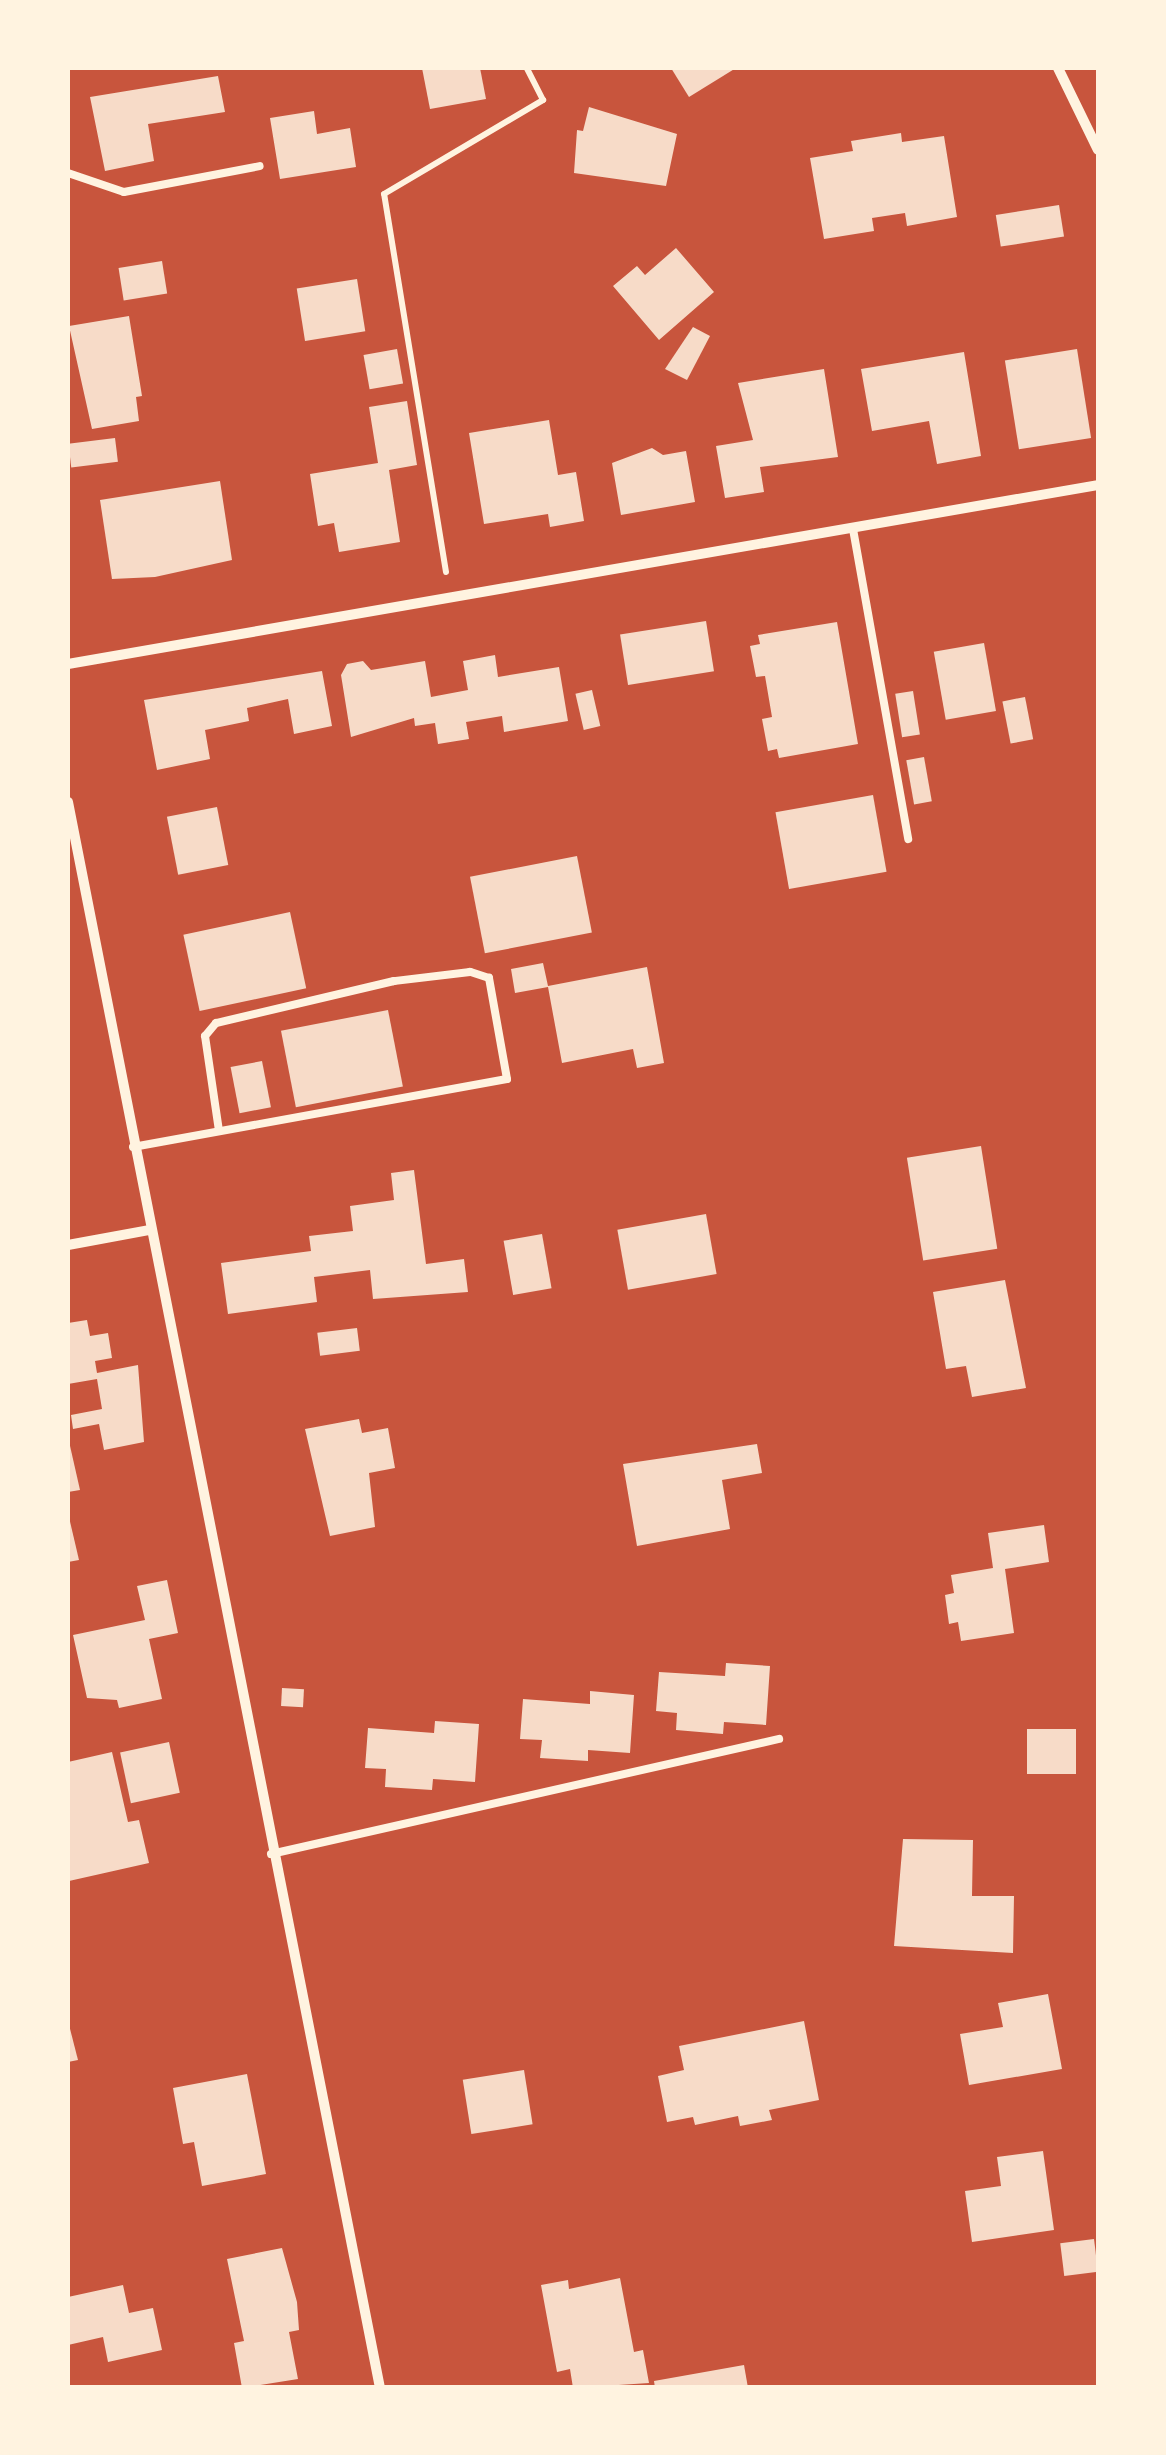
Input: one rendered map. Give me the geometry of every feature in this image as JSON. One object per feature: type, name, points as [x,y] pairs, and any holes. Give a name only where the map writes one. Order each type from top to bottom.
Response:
[{"type":"street","points":[[1058,68],[1098,150]]},
{"type":"street","points":[[68,664],[450,601],[1098,485]]},
{"type":"street","points":[[68,806],[380,2388]]},
{"type":"street","points":[[68,1245],[149,1230]]},
{"type":"lane","points":[[68,174],[115,193],[260,166]]},
{"type":"lane","points":[[853,528],[908,839]]},
{"type":"lane","points":[[133,1146],[219,1131],[507,1079],[489,978],[470,972],[394,981],[216,1024],[205,1036],[219,1131]]},
{"type":"lane","points":[[272,1854],[778,1739]]},
{"type":"path","points":[[450,601],[384,194],[543,100],[527,68]]},
{"type":"building","points":[[422,68],[480,68],[486,99],[430,109]]},
{"type":"building","points":[[671,68],[736,68],[689,97]]},
{"type":"building","points":[[218,76],[225,112],[148,124],[154,161],[105,171],[90,97]]},
{"type":"building","points":[[589,107],[677,134],[666,186],[574,173],[577,130],[583,131]]},
{"type":"building","points":[[314,111],[317,134],[350,128],[356,167],[280,179],[270,118]]},
{"type":"building","points":[[901,133],[902,142],[944,136],[957,217],[907,226],[905,213],[872,218],[874,231],[824,239],[810,158],[853,151],[851,141]]},
{"type":"building","points":[[1059,205],[1064,237],[1001,247],[996,215]]},
{"type":"building","points":[[676,248],[714,292],[659,340],[613,286],[637,266],[645,275]]},
{"type":"building","points":[[162,261],[167,294],[124,300],[119,268]]},
{"type":"building","points":[[357,279],[365,331],[305,341],[297,289]]},
{"type":"building","points":[[129,316],[142,396],[136,397],[139,421],[92,429],[69,326]]},
{"type":"building","points":[[693,327],[710,336],[687,380],[665,369]]},
{"type":"building","points":[[397,349],[403,383],[370,389],[364,355]]},
{"type":"building","points":[[1077,349],[1091,438],[1019,449],[1005,360]]},
{"type":"building","points":[[964,352],[981,456],[937,464],[929,421],[872,431],[861,369]]},
{"type":"building","points":[[824,369],[838,457],[760,467],[764,492],[725,498],[716,446],[753,440],[738,383]]},
{"type":"building","points":[[407,401],[417,465],[389,470],[400,542],[339,552],[334,523],[318,526],[310,474],[378,463],[369,407]]},
{"type":"building","points":[[549,420],[558,475],[576,472],[584,521],[550,527],[548,514],[484,524],[469,433]]},
{"type":"building","points":[[115,438],[118,462],[71,468],[68,444]]},
{"type":"building","points":[[652,448],[663,455],[686,451],[695,502],[621,515],[612,463]]},
{"type":"building","points":[[220,481],[232,560],[155,577],[112,579],[100,500]]},
{"type":"building","points":[[706,621],[714,671],[628,685],[620,635]]},
{"type":"building","points":[[837,622],[858,744],[779,758],[777,749],[768,751],[762,719],[772,717],[765,676],[756,677],[750,646],[760,644],[758,635]]},
{"type":"building","points":[[984,643],[996,711],[946,720],[934,652]]},
{"type":"building","points":[[495,655],[498,677],[559,667],[568,721],[504,732],[502,716],[466,722],[469,739],[438,744],[435,723],[415,726],[414,718],[351,737],[341,675],[347,664],[363,661],[371,670],[425,661],[431,697],[468,690],[463,661]]},
{"type":"building","points":[[322,671],[332,726],[294,734],[288,699],[247,708],[249,721],[205,730],[210,759],[157,770],[144,700]]},
{"type":"building","points":[[592,690],[600,726],[584,730],[575,694]]},
{"type":"building","points":[[913,691],[920,734],[902,737],[895,694]]},
{"type":"building","points":[[1025,697],[1033,739],[1011,744],[1002,701]]},
{"type":"building","points":[[924,757],[932,801],[914,804],[906,760]]},
{"type":"building","points":[[873,795],[887,872],[789,889],[776,812]]},
{"type":"building","points":[[217,807],[228,865],[178,875],[167,817]]},
{"type":"building","points":[[577,856],[592,933],[485,953],[470,877]]},
{"type":"building","points":[[290,912],[306,988],[200,1011],[183,935]]},
{"type":"building","points":[[543,963],[548,986],[647,967],[664,1063],[637,1068],[633,1049],[562,1063],[548,987],[515,993],[511,969]]},
{"type":"building","points":[[388,1010],[403,1087],[296,1107],[281,1031]]},
{"type":"building","points":[[262,1061],[271,1107],[240,1113],[231,1067]]},
{"type":"building","points":[[981,1146],[997,1249],[923,1260],[907,1158]]},
{"type":"building","points":[[414,1170],[426,1264],[464,1259],[468,1292],[373,1299],[370,1270],[314,1277],[317,1302],[228,1314],[221,1263],[311,1251],[309,1236],[353,1231],[350,1206],[394,1200],[391,1173]]},
{"type":"building","points":[[706,1214],[717,1274],[628,1290],[617,1230]]},
{"type":"building","points":[[542,1234],[552,1288],[513,1295],[504,1241]]},
{"type":"building","points":[[1005,1280],[1026,1388],[972,1397],[966,1366],[946,1369],[933,1292]]},
{"type":"building","points":[[87,1320],[90,1336],[108,1333],[112,1358],[95,1361],[97,1373],[138,1365],[144,1442],[104,1450],[99,1424],[73,1429],[71,1415],[102,1409],[97,1379],[68,1384],[68,1323]]},
{"type":"building","points":[[357,1328],[360,1351],[320,1356],[317,1333]]},
{"type":"building","points":[[359,1419],[362,1433],[388,1428],[395,1468],[369,1473],[375,1527],[330,1536],[305,1429]]},
{"type":"building","points":[[68,1437],[80,1490],[68,1492]]},
{"type":"building","points":[[757,1444],[762,1473],[722,1480],[730,1529],[637,1546],[623,1464]]},
{"type":"building","points":[[68,1513],[79,1560],[68,1562]]},
{"type":"building","points":[[1044,1525],[1049,1562],[1005,1569],[1014,1633],[961,1641],[958,1622],[949,1624],[945,1595],[954,1593],[951,1575],[993,1568],[988,1533]]},
{"type":"building","points":[[167,1580],[178,1633],[149,1639],[162,1699],[119,1708],[117,1700],[87,1698],[73,1635],[145,1620],[137,1586]]},
{"type":"building","points":[[726,1663],[770,1666],[766,1725],[724,1722],[723,1734],[676,1730],[677,1713],[656,1711],[659,1672],[725,1676]]},
{"type":"building","points":[[282,1688],[304,1689],[303,1707],[281,1706]]},
{"type":"building","points":[[590,1691],[634,1695],[630,1753],[588,1750],[588,1761],[540,1758],[542,1740],[520,1739],[523,1699],[590,1704]]},
{"type":"building","points":[[435,1721],[479,1724],[475,1782],[433,1779],[432,1790],[385,1787],[386,1769],[365,1768],[368,1728],[434,1733]]},
{"type":"building","points":[[1027,1729],[1076,1729],[1076,1774],[1027,1774]]},
{"type":"building","points":[[169,1742],[180,1793],[131,1803],[120,1752]]},
{"type":"building","points":[[112,1752],[128,1822],[139,1820],[149,1863],[69,1881],[68,1762]]},
{"type":"building","points":[[903,1839],[973,1840],[972,1896],[1014,1896],[1013,1953],[894,1946]]},
{"type":"building","points":[[1048,1994],[1062,2069],[969,2085],[960,2034],[1003,2027],[998,2003]]},
{"type":"building","points":[[68,2021],[78,2060],[68,2062]]},
{"type":"building","points":[[804,2021],[819,2100],[769,2110],[772,2120],[740,2126],[738,2116],[695,2125],[693,2117],[667,2122],[658,2076],[684,2070],[679,2046]]},
{"type":"building","points":[[524,2070],[533,2124],[471,2134],[463,2080]]},
{"type":"building","points":[[247,2074],[266,2174],[202,2186],[194,2142],[183,2144],[173,2088]]},
{"type":"building","points":[[1043,2151],[1054,2230],[972,2242],[965,2191],[1001,2186],[997,2157]]},
{"type":"building","points":[[1094,2239],[1098,2272],[1064,2276],[1060,2243]]},
{"type":"building","points":[[282,2248],[297,2302],[299,2330],[289,2332],[298,2379],[242,2388],[234,2343],[244,2341],[227,2259]]},
{"type":"building","points":[[620,2278],[634,2352],[643,2350],[649,2383],[573,2388],[570,2369],[557,2372],[541,2285],[568,2280],[569,2289]]},
{"type":"building","points":[[123,2285],[129,2313],[153,2308],[162,2350],[108,2362],[103,2337],[68,2345],[68,2297]]},
{"type":"building","points":[[744,2365],[748,2388],[655,2388],[654,2381]]}]
